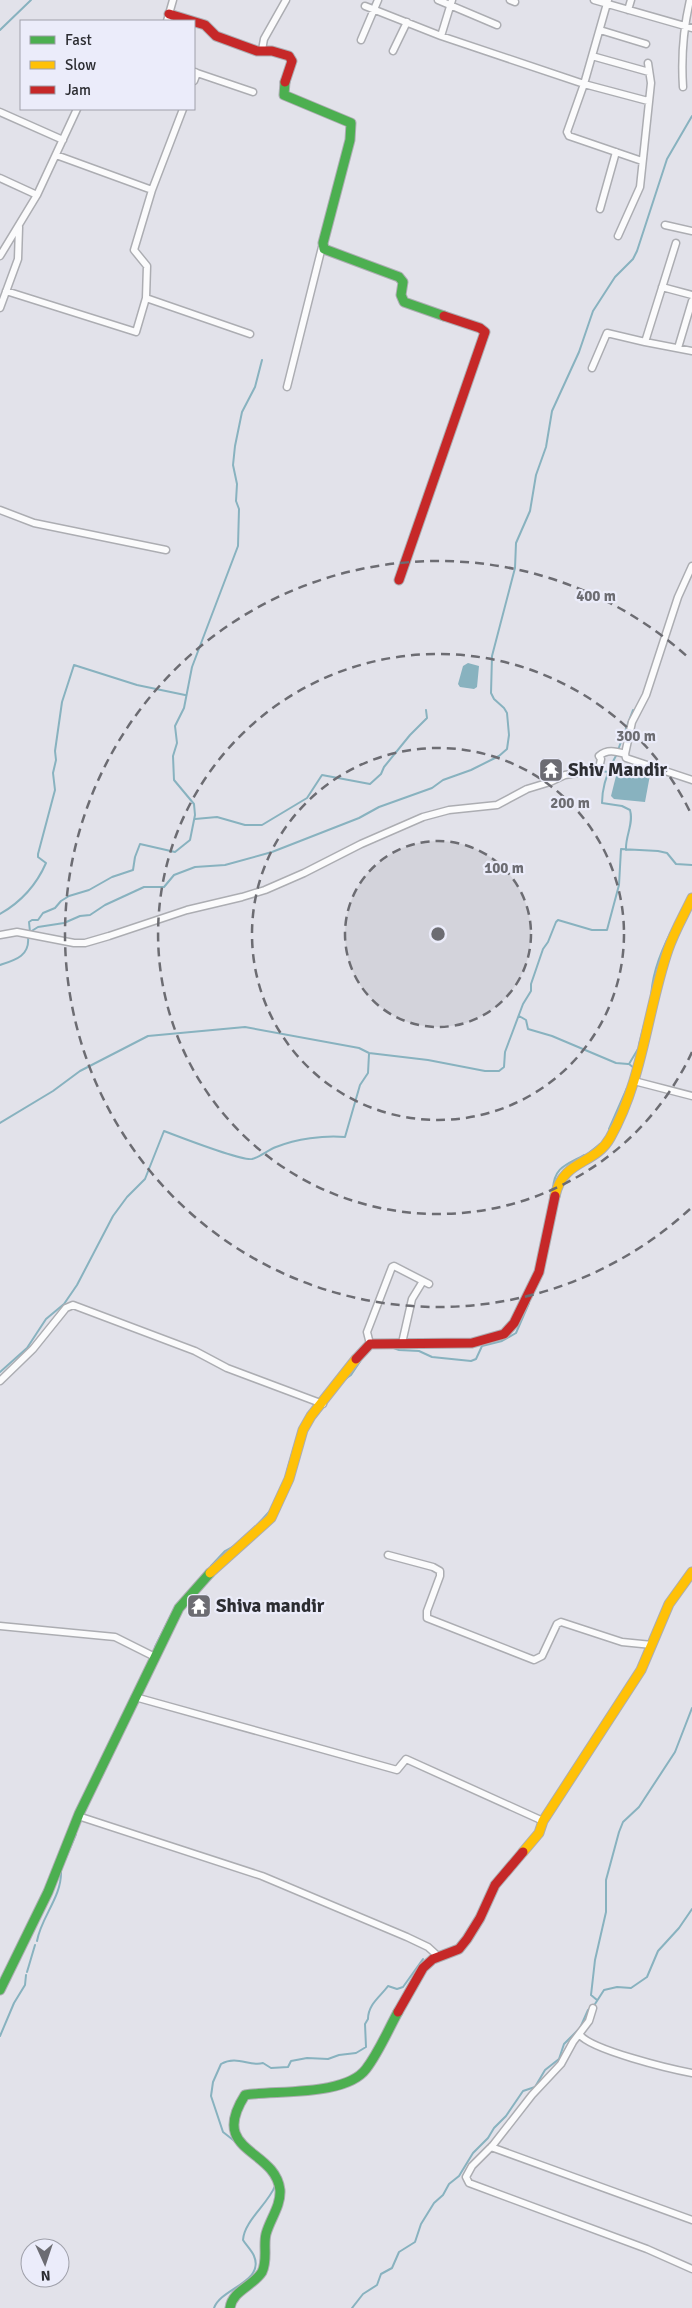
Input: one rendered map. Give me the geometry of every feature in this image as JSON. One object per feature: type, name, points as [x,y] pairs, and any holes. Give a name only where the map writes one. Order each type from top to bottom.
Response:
[{"type":"street","points":[[168,18],[173,0]]},
{"type":"street","points":[[262,50],[264,38],[286,0]]},
{"type":"street","points":[[361,40],[378,0]]},
{"type":"street","points":[[438,0],[451,2],[497,25]]},
{"type":"street","points":[[594,0],[607,2],[628,10],[692,28]]},
{"type":"street","points":[[628,10],[631,0]]},
{"type":"street","points":[[682,87],[681,57],[684,26],[690,1]]},
{"type":"street","points":[[441,36],[451,2]]},
{"type":"street","points":[[607,2],[584,84],[567,130],[568,134],[642,161]]},
{"type":"street","points":[[365,6],[375,8],[441,36],[584,84],[648,101]]},
{"type":"street","points":[[393,51],[407,22]]},
{"type":"street","points":[[195,23],[205,25],[216,36],[225,40],[257,51],[278,52],[291,58],[283,87],[283,93],[286,97],[349,121],[352,126],[287,387]]},
{"type":"street","points":[[600,30],[646,44]]},
{"type":"street","points":[[592,56],[649,72]]},
{"type":"street","points":[[618,236],[640,188],[651,83],[648,63]]},
{"type":"street","points":[[196,72],[253,92]]},
{"type":"street","points":[[0,254],[37,194],[64,140],[76,110]]},
{"type":"street","points":[[6,291],[136,332],[146,298],[147,266],[134,250],[152,190],[183,110]]},
{"type":"street","points":[[0,112],[64,140]]},
{"type":"street","points":[[600,209],[616,152]]},
{"type":"street","points":[[56,155],[152,190]]},
{"type":"street","points":[[0,178],[37,194]]},
{"type":"street","points":[[666,224],[692,230]]},
{"type":"street","points":[[0,308],[18,259],[19,226]]},
{"type":"street","points":[[645,342],[676,243]]},
{"type":"street","points":[[322,247],[327,252],[399,277],[403,282],[401,297],[404,302],[480,328],[484,332],[399,580]]},
{"type":"street","points":[[662,287],[692,294]]},
{"type":"street","points":[[146,298],[250,334]]},
{"type":"street","points":[[678,348],[692,301]]},
{"type":"street","points":[[592,368],[607,333],[692,351]]},
{"type":"street","points":[[0,510],[43,525],[166,550]]},
{"type":"street","points":[[620,752],[632,722],[646,695],[658,654],[673,618],[678,597],[692,566]]},
{"type":"street","points":[[0,935],[17,932],[74,943],[85,943],[155,922],[187,910],[242,897],[304,873],[361,844],[423,817],[449,810],[497,805],[527,789],[565,775],[596,770],[600,760],[599,756],[608,751],[620,752],[626,758],[692,780]]},
{"type":"street","points":[[0,1990],[48,1892],[78,1816],[179,1608],[191,1593],[271,1518],[289,1479],[303,1430],[311,1416],[362,1351],[370,1344],[472,1343],[496,1338],[511,1328],[539,1272],[558,1183],[566,1172],[606,1146],[634,1081],[668,949],[692,898]]},
{"type":"street","points":[[634,1081],[692,1096]]},
{"type":"street","points":[[370,1344],[367,1332],[392,1267],[398,1267],[426,1282],[412,1299],[402,1343]]},
{"type":"street","points":[[0,1381],[34,1350],[41,1337],[66,1308],[73,1305],[195,1352],[227,1368],[322,1404]]},
{"type":"street","points":[[388,1555],[433,1567],[440,1571],[440,1576],[427,1611],[427,1618],[534,1660],[540,1658],[557,1624],[561,1622],[622,1642],[652,1645]]},
{"type":"street","points":[[230,2308],[231,2300],[262,2270],[265,2256],[263,2242],[279,2200],[280,2186],[269,2168],[234,2132],[232,2118],[235,2108],[245,2095],[283,2090],[303,2090],[341,2084],[355,2079],[366,2069],[422,1968],[439,1957],[459,1949],[468,1939],[495,1885],[539,1833],[543,1821],[641,1670],[669,1604],[692,1572]]},
{"type":"street","points":[[0,1626],[116,1636],[155,1657]]},
{"type":"street","points":[[135,1697],[397,1770],[406,1759],[543,1821]]},
{"type":"street","points":[[78,1816],[170,1844],[271,1880],[407,1937],[428,1947],[439,1957]]},
{"type":"street","points":[[593,2008],[590,2021],[580,2035],[572,2042],[561,2064],[532,2096],[491,2148],[472,2166],[466,2178],[469,2182],[647,2249],[692,2269]]},
{"type":"street","points":[[580,2035],[597,2045],[637,2060],[692,2074]]},
{"type":"street","points":[[491,2148],[692,2220]]},
{"type":"water","points":[[468,663],[479,666],[477,687],[474,689],[460,687],[458,684],[463,666]]},
{"type":"water","points":[[620,769],[650,775],[645,802],[614,799],[611,796],[616,776]]},
{"type":"waterway","points":[[0,30],[31,0]]},
{"type":"waterway","points":[[262,360],[255,387],[242,412],[235,446],[233,465],[237,484],[236,501],[239,509],[238,546],[192,667],[184,708],[175,726],[177,743],[173,756],[174,780],[194,804],[195,815],[190,840],[175,852],[140,844],[133,870],[112,877],[89,890],[69,896],[55,908],[43,913],[38,920],[29,922],[30,932],[38,927],[64,923],[80,916],[90,915],[105,905],[144,887],[164,887],[174,875],[195,867],[225,865],[272,852],[359,818],[379,807],[432,788],[443,780],[471,770],[499,756],[507,749],[509,735],[507,713],[491,693],[492,656],[515,568],[516,543],[530,511],[536,475],[546,447],[552,411],[579,352],[593,311],[615,277],[633,259],[637,251],[667,159],[692,116]]},
{"type":"waterway","points":[[0,914],[27,893],[38,879],[46,863],[38,857],[38,854],[55,790],[53,773],[62,702],[74,665],[137,685],[185,695]]},
{"type":"waterway","points":[[195,819],[217,817],[245,825],[262,825],[307,798],[322,775],[370,784],[381,774],[384,767],[410,735],[427,718],[426,710]]},
{"type":"waterway","points":[[618,750],[633,710]]},
{"type":"waterway","points":[[617,754],[606,778],[602,803],[622,806],[630,810],[631,820],[626,850]]},
{"type":"waterway","points":[[599,771],[609,772]]},
{"type":"waterway","points":[[0,1123],[53,1091],[80,1071],[148,1036],[245,1027],[359,1048],[369,1053],[428,1060],[485,1071],[499,1071],[504,1067],[505,1052],[523,1004],[531,991],[531,984],[543,949],[556,922],[558,920],[592,930],[607,930],[619,885],[621,849],[667,853],[676,864],[692,865]]},
{"type":"waterway","points":[[651,1001],[657,966],[671,932]]},
{"type":"waterway","points":[[0,965],[16,959],[24,953],[27,949],[28,937]]},
{"type":"waterway","points":[[519,1016],[526,1020],[528,1029],[552,1036],[616,1063],[628,1064]]},
{"type":"waterway","points":[[639,1045],[644,1025]]},
{"type":"waterway","points":[[634,1068],[629,1064],[638,1049]]},
{"type":"waterway","points":[[0,1372],[27,1348],[46,1319],[64,1304],[77,1285],[113,1216],[127,1197],[145,1179],[164,1131],[246,1159],[258,1157],[276,1147],[292,1142],[319,1137],[345,1137],[360,1085],[368,1073],[369,1054]]},
{"type":"waterway","points":[[609,1129],[627,1088]]},
{"type":"waterway","points":[[590,1152],[600,1144]]},
{"type":"waterway","points":[[553,1189],[559,1171],[567,1164],[584,1155]]},
{"type":"waterway","points":[[391,1347],[399,1350],[419,1351],[432,1357],[471,1361],[476,1359],[482,1346],[502,1341],[516,1333],[529,1303]]},
{"type":"waterway","points":[[344,1380],[351,1375],[363,1357]]},
{"type":"waterway","points":[[287,1471],[294,1447]]},
{"type":"waterway","points":[[257,1525],[269,1512]]},
{"type":"waterway","points":[[211,1566],[225,1551],[234,1546]]},
{"type":"waterway","points":[[155,1647],[176,1605]]},
{"type":"waterway","points":[[597,2000],[591,1995],[595,1960],[606,1912],[606,1880],[619,1832],[623,1822],[639,1807],[675,1752],[692,1708]]},
{"type":"waterway","points":[[101,1778],[114,1750]]},
{"type":"waterway","points":[[65,1860],[76,1834]]},
{"type":"waterway","points":[[37,1941],[39,1932],[58,1890],[61,1871]]},
{"type":"waterway","points":[[352,2308],[363,2294],[377,2285],[381,2274],[392,2268],[399,2252],[415,2242],[421,2224],[434,2203],[443,2195],[449,2184],[459,2176],[473,2153],[506,2116],[523,2091],[535,2087],[545,2070],[559,2059],[564,2044],[580,2028],[588,2010],[595,2004],[604,1990],[617,1987],[631,1988],[647,1977],[658,1951],[679,1928],[692,1909]]},
{"type":"waterway","points":[[27,1972],[35,1945]]},
{"type":"waterway","points":[[237,2143],[223,2132],[211,2096],[213,2082],[221,2064],[238,2061],[253,2064],[263,2063],[271,2068],[288,2067],[291,2061],[307,2058],[328,2059],[339,2055],[356,2053],[366,2047],[365,2024],[372,2005],[388,1986],[397,1989],[403,1987],[423,1959]]},
{"type":"waterway","points":[[0,2036],[14,2003],[25,1985],[26,1975]]},
{"type":"waterway","points":[[214,2308],[218,2301],[248,2279],[253,2272],[256,2265],[254,2256],[243,2240],[244,2233],[275,2186]]},
{"type":"traffic: fast","points":[[285,82],[284,95],[351,123],[350,140],[323,243],[324,249],[399,277],[403,282],[401,295],[404,302],[444,316]]},
{"type":"traffic: fast","points":[[0,1990],[48,1892],[79,1814],[179,1608],[210,1573]]},
{"type":"traffic: fast","points":[[230,2308],[235,2297],[262,2272],[265,2263],[266,2234],[280,2196],[276,2176],[238,2139],[234,2128],[236,2114],[245,2095],[327,2088],[356,2078],[371,2062],[398,2012]]},
{"type":"traffic: slow","points":[[555,1196],[559,1184],[565,1175],[604,1147],[621,1116],[637,1069],[668,950],[692,898]]},
{"type":"traffic: slow","points":[[210,1573],[271,1518],[289,1479],[303,1430],[311,1416],[356,1359]]},
{"type":"traffic: slow","points":[[523,1852],[539,1833],[543,1821],[641,1670],[669,1604],[692,1572]]},
{"type":"traffic: jam","points":[[169,14],[189,20]]},
{"type":"traffic: jam","points":[[195,22],[205,25],[216,36],[257,51],[272,51],[289,56],[292,61],[285,82]]},
{"type":"traffic: jam","points":[[399,580],[485,332],[480,328],[444,316]]},
{"type":"traffic: jam","points":[[356,1359],[370,1344],[472,1343],[504,1334],[514,1323],[539,1272],[555,1196]]},
{"type":"traffic: jam","points":[[398,2012],[423,1968],[433,1959],[459,1949],[467,1939],[480,1918],[495,1885],[523,1852]]},
{"type":"place","name":"Shiv Mandir","points":[[551,770]]},
{"type":"place","name":"Shiva mandir","points":[[199,1606]]}]
